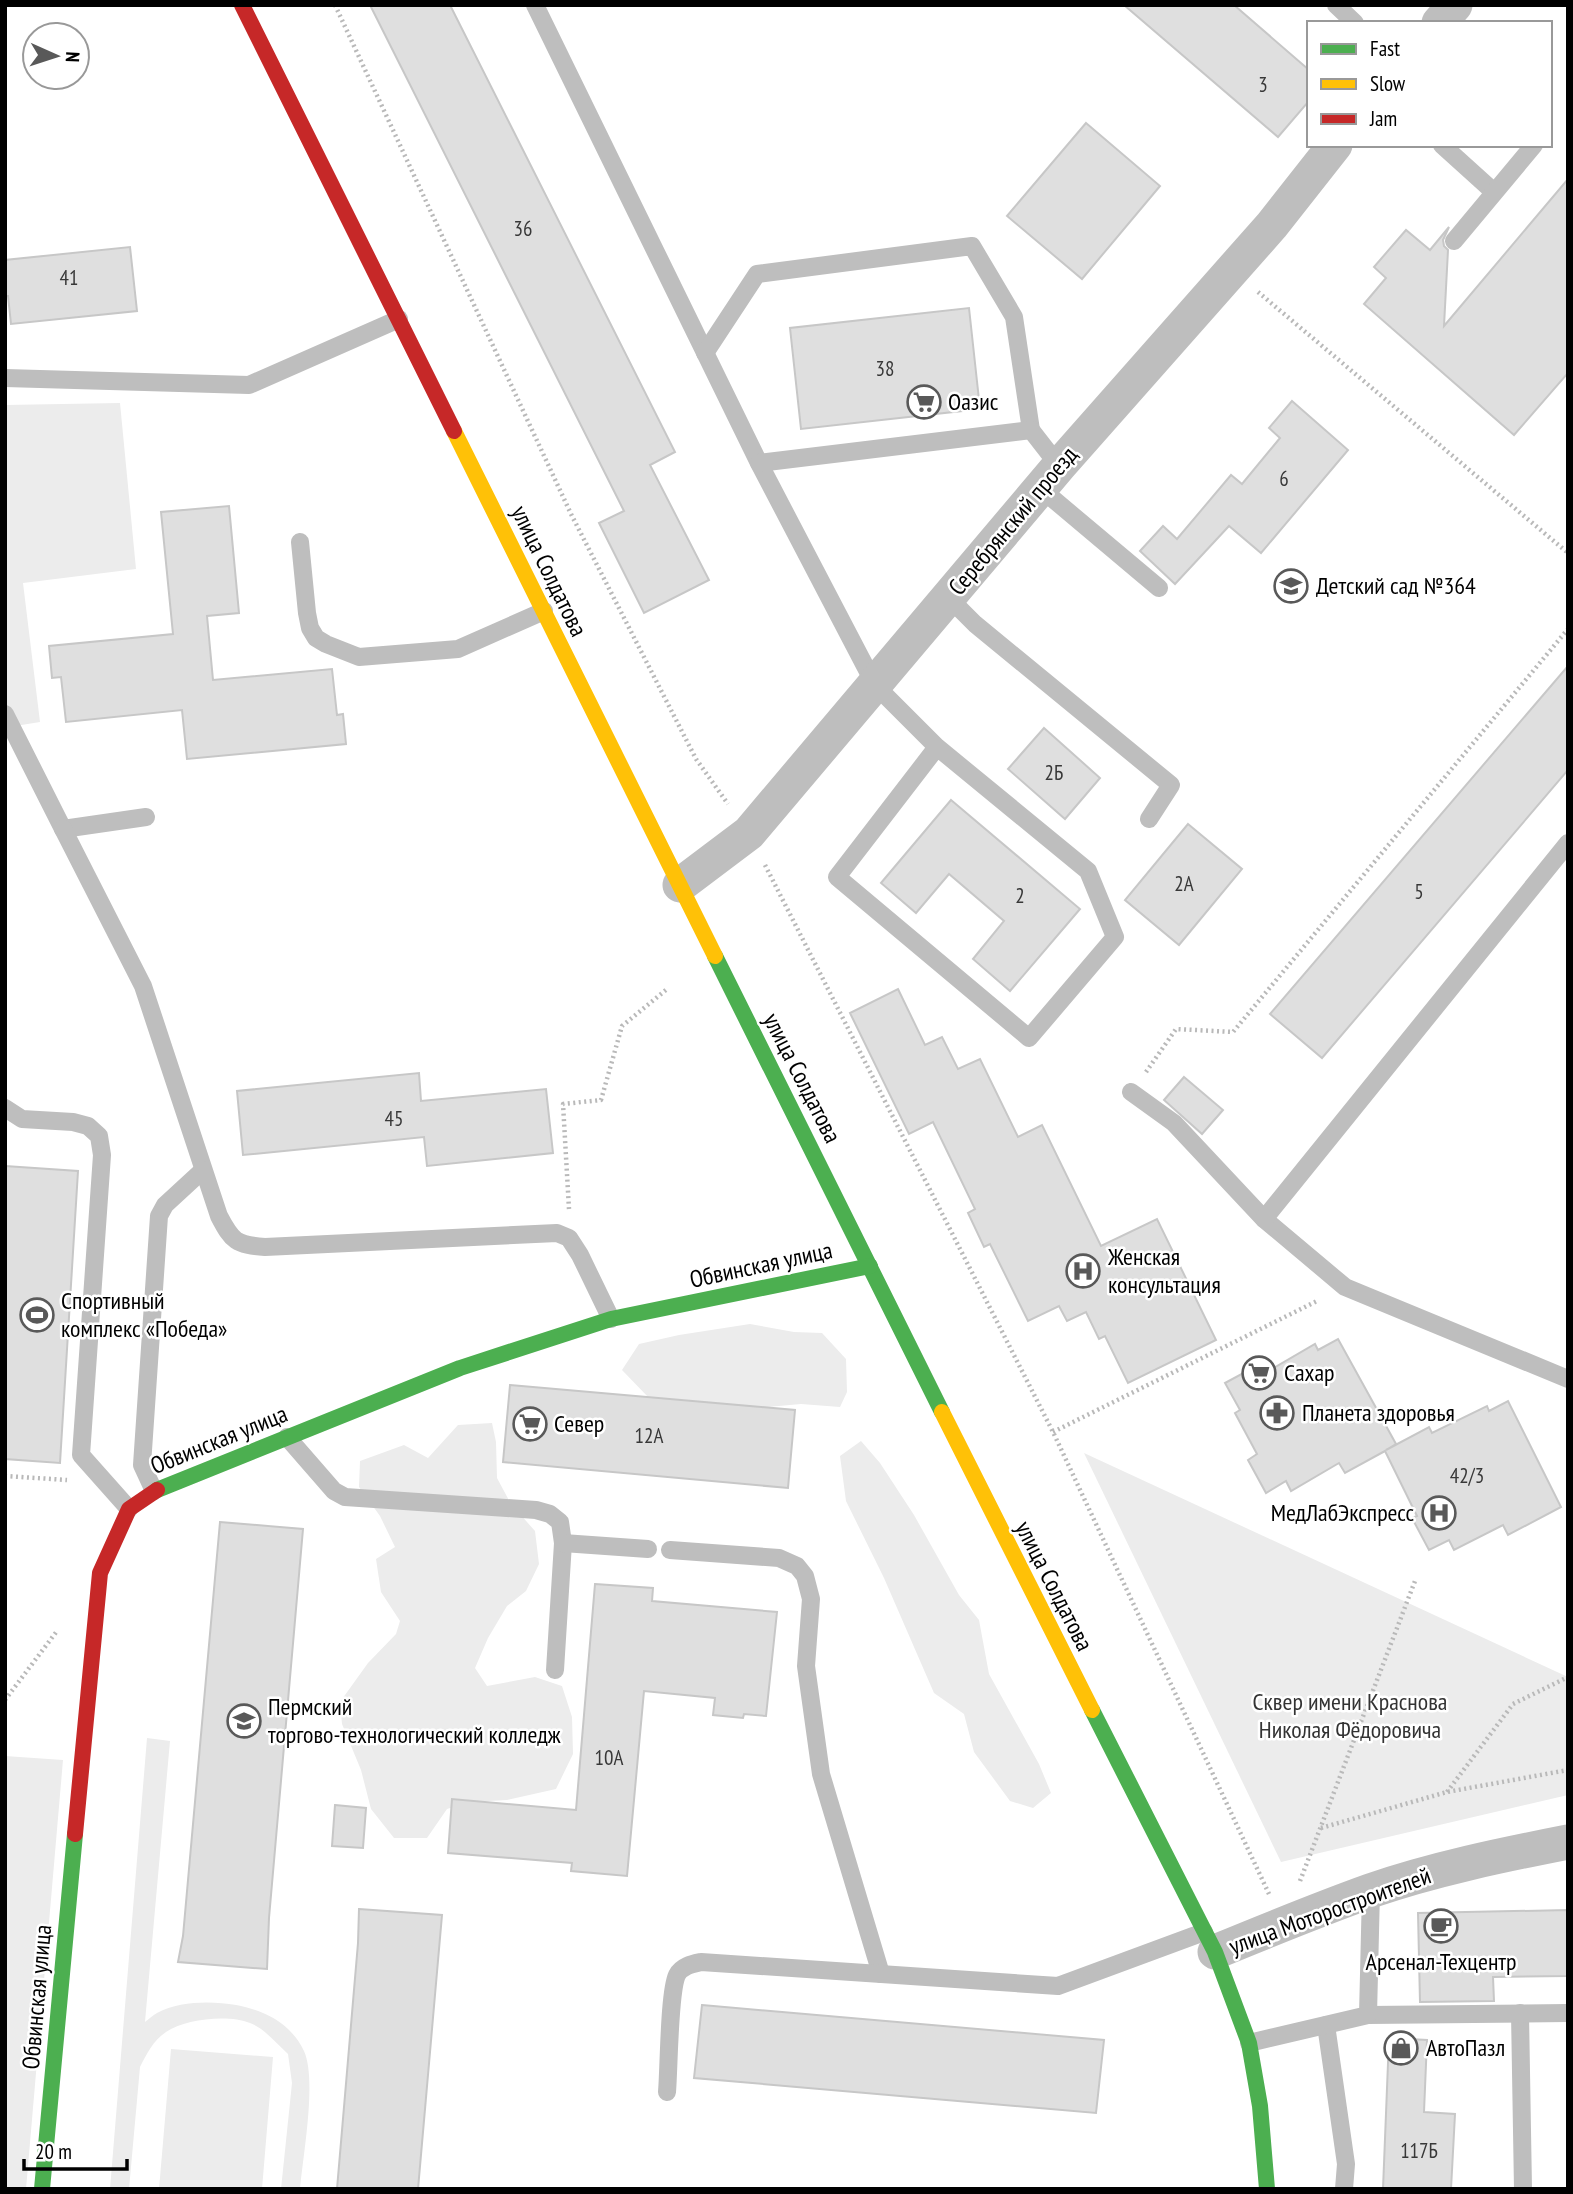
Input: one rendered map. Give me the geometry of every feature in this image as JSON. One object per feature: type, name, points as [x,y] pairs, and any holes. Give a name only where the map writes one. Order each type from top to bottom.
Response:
[{"type":"main road","name":"улица Солдатова","points":[[242,5],[1020,1570],[1210,1942],[1248,2043],[1260,2106],[1267,2189]]},
{"type":"main road","name":"Обвинская улица","points":[[42,2189],[100,1573],[129,1509],[154,1491],[460,1368],[611,1319],[870,1266]]},
{"type":"street","points":[[1441,21],[1455,5]]},
{"type":"street","name":"Серебрянский проезд","points":[[680,885],[749,833],[1049,477],[1272,225],[1333,147]]},
{"type":"street","name":"улица Моторостроителей","points":[[1210,1942],[1283,1924],[1371,1891],[1502,1856],[1568,1842]]},
{"type":"lane","points":[[535,5],[759,463],[875,685],[937,747],[1088,872],[1115,937],[1029,1038],[837,877],[937,747]]},
{"type":"lane","points":[[1336,5],[1354,21]]},
{"type":"lane","points":[[1444,147],[1494,192]]},
{"type":"lane","points":[[1454,242],[1532,147]]},
{"type":"lane","points":[[705,353],[757,274],[972,246],[1014,317],[1031,430],[1049,477],[1159,588]]},
{"type":"lane","points":[[5,378],[249,384],[399,319]]},
{"type":"lane","points":[[759,463],[1031,430]]},
{"type":"lane","points":[[300,542],[310,628],[316,638],[326,644],[359,657],[458,649],[544,611]]},
{"type":"lane","points":[[948,597],[975,624],[1171,785],[1149,820]]},
{"type":"lane","points":[[5,713],[143,986],[203,1170],[219,1216],[230,1237],[243,1245],[265,1247],[556,1233],[569,1238],[580,1255],[611,1319]]},
{"type":"lane","points":[[62,829],[146,817]]},
{"type":"lane","points":[[1265,1219],[1568,843]]},
{"type":"lane","points":[[1131,1092],[1174,1123],[1265,1219],[1345,1287],[1568,1379]]},
{"type":"lane","points":[[5,1108],[22,1119],[73,1122],[88,1126],[99,1136],[102,1155],[81,1455],[129,1509]]},
{"type":"lane","points":[[154,1491],[142,1465],[159,1216],[165,1205],[203,1170]]},
{"type":"lane","points":[[286,1437],[334,1491],[345,1497],[536,1510],[550,1514],[560,1522],[564,1543],[555,1670]]},
{"type":"lane","points":[[564,1543],[648,1549]]},
{"type":"lane","points":[[670,1550],[779,1558],[797,1566],[805,1576],[811,1600],[806,1666],[821,1774],[881,1974]]},
{"type":"lane","points":[[1368,2015],[1371,1891]]},
{"type":"lane","points":[[667,2092],[673,1993],[677,1974],[688,1964],[701,1962],[1058,1986],[1210,1942]]},
{"type":"lane","points":[[1520,2013],[1523,2189]]},
{"type":"lane","points":[[1248,2043],[1368,2015],[1568,2013]]},
{"type":"lane","points":[[1326,2025],[1346,2164],[1344,2189]]},
{"type":"path","points":[[335,5],[571,514],[696,759],[749,833],[1053,1432],[1283,1924]]},
{"type":"path","points":[[1249,285],[1568,553]]},
{"type":"path","points":[[1131,1092],[1176,1029],[1233,1032],[1568,629]]},
{"type":"path","points":[[569,1238],[569,1190],[563,1104],[601,1100],[622,1026],[666,990]]},
{"type":"path","points":[[1053,1432],[1345,1287]]},
{"type":"path","points":[[5,1476],[67,1480],[93,1468]]},
{"type":"path","points":[[1283,1924],[1415,1581]]},
{"type":"path","points":[[5,1700],[61,1625]]},
{"type":"path","points":[[1447,1792],[1513,1704],[1568,1677]]},
{"type":"path","points":[[1321,1828],[1447,1792],[1568,1770]]},
{"type":"green space","points":[[120,403],[136,569],[23,583],[40,722],[9,727],[5,720],[5,405]]},
{"type":"green space","points":[[750,1324],[794,1332],[822,1333],[846,1359],[847,1392],[840,1407],[801,1404],[735,1410],[649,1398],[622,1370],[639,1344]]},
{"type":"green space","points":[[492,1423],[496,1442],[497,1478],[511,1504],[535,1531],[539,1564],[526,1591],[507,1606],[488,1638],[475,1668],[487,1686],[535,1677],[562,1686],[572,1717],[573,1754],[556,1789],[507,1800],[470,1802],[447,1809],[427,1838],[394,1838],[371,1809],[361,1770],[342,1724],[340,1702],[368,1663],[396,1634],[400,1621],[381,1592],[376,1559],[395,1547],[380,1516],[359,1487],[360,1461],[404,1445],[428,1458],[458,1425]]},
{"type":"green space","points":[[861,1441],[880,1463],[914,1515],[959,1595],[979,1620],[989,1674],[1039,1764],[1051,1793],[1033,1808],[1010,1801],[974,1752],[964,1714],[934,1693],[884,1578],[846,1501],[840,1456]]},
{"type":"green space","name":"Сквер имени Краснова Николая Фёдоровича","points":[[1084,1453],[1568,1677],[1568,1795],[1281,1862]]},
{"type":"green space","points":[[147,1738],[170,1741],[145,2022],[157,2013],[176,2006],[216,2003],[256,2010],[275,2019],[292,2033],[304,2051],[309,2080],[308,2118],[300,2189],[281,2189],[292,2083],[288,2054],[255,2025],[241,2020],[219,2018],[195,2021],[174,2028],[161,2036],[151,2048],[140,2067],[129,2189],[110,2189]]},
{"type":"green space","points":[[5,1756],[63,1760],[26,2189],[5,2189]]},
{"type":"green space","points":[[171,2049],[273,2057],[262,2189],[159,2189]]},
{"type":"building","points":[[370,5],[450,5],[675,452],[650,465],[709,580],[644,613],[599,523],[624,511]]},
{"type":"building","points":[[1124,5],[1234,5],[1307,68],[1307,103],[1278,137]]},
{"type":"building","points":[[1086,123],[1160,186],[1082,279],[1007,216]]},
{"type":"building","points":[[1568,179],[1568,373],[1514,435],[1364,304],[1386,278],[1374,267],[1406,230],[1430,250],[1449,227],[1443,240],[1448,250],[1444,326]]},
{"type":"building","points":[[130,247],[137,311],[11,324],[8,296],[5,296],[5,260]]},
{"type":"building","points":[[969,308],[980,409],[801,429],[790,328]]},
{"type":"building","points":[[1292,401],[1348,450],[1261,553],[1229,526],[1175,584],[1140,551],[1163,526],[1177,539],[1231,475],[1242,484],[1280,438],[1269,428]]},
{"type":"building","points":[[229,506],[239,613],[207,616],[213,680],[332,669],[337,715],[343,714],[346,744],[187,759],[182,710],[66,722],[61,677],[52,678],[49,646],[173,634],[161,512]]},
{"type":"building","points":[[1568,666],[1568,770],[1322,1058],[1270,1014]]},
{"type":"building","points":[[1044,728],[1100,778],[1065,819],[1008,769]]},
{"type":"building","points":[[951,800],[1080,909],[1010,991],[973,959],[1004,921],[949,874],[916,913],[881,883]]},
{"type":"building","points":[[1188,824],[1242,869],[1179,945],[1125,900]]},
{"type":"building","points":[[898,989],[925,1045],[942,1037],[958,1069],[980,1059],[1018,1137],[1042,1125],[1101,1246],[1157,1219],[1216,1340],[1128,1383],[1105,1336],[1099,1339],[1086,1312],[1067,1321],[1059,1306],[1028,1321],[990,1244],[984,1247],[968,1213],[975,1209],[933,1122],[909,1134],[850,1013]]},
{"type":"building","points":[[419,1073],[421,1101],[546,1089],[553,1153],[427,1166],[424,1137],[243,1155],[237,1091]]},
{"type":"building","points":[[1184,1077],[1223,1110],[1202,1134],[1164,1100]]},
{"type":"building","name":"Спортивный комплекс «Победа»","points":[[5,1166],[78,1171],[60,1463],[5,1459]]},
{"type":"building","points":[[1338,1339],[1396,1444],[1386,1450],[1429,1427],[1432,1433],[1487,1406],[1489,1411],[1508,1401],[1561,1507],[1508,1535],[1503,1525],[1454,1550],[1449,1540],[1429,1550],[1412,1518],[1417,1516],[1385,1451],[1345,1473],[1339,1463],[1291,1491],[1286,1481],[1266,1493],[1248,1460],[1257,1454],[1235,1413],[1240,1410],[1225,1383],[1260,1364],[1265,1373],[1315,1344],[1318,1350]]},
{"type":"building","points":[[510,1385],[795,1410],[788,1488],[503,1462]]},
{"type":"building","name":"Пермский торгово-технологический колледж","points":[[220,1522],[303,1529],[269,1918],[267,1969],[178,1962],[183,1936]]},
{"type":"building","points":[[595,1584],[653,1588],[652,1601],[777,1612],[766,1716],[744,1714],[743,1718],[713,1715],[715,1698],[644,1691],[627,1876],[571,1871],[572,1863],[448,1853],[452,1799],[576,1810]]},
{"type":"building","points":[[335,1805],[366,1808],[363,1848],[332,1846]]},
{"type":"building","points":[[359,1909],[442,1915],[418,2189],[337,2189]]},
{"type":"building","points":[[1568,1910],[1568,1976],[1493,1977],[1494,2001],[1420,2002],[1418,1913]]},
{"type":"building","points":[[702,2005],[1104,2040],[1096,2113],[694,2078]]},
{"type":"building","points":[[1389,2038],[1427,2040],[1424,2112],[1455,2114],[1451,2189],[1383,2189]]},
{"type":"traffic: fast","points":[[715,956],[942,1412]]},
{"type":"traffic: fast","points":[[157,1490],[460,1368],[611,1319],[870,1266]]},
{"type":"traffic: fast","points":[[1092,1710],[1215,1952],[1249,2043],[1260,2106],[1267,2189]]},
{"type":"traffic: fast","points":[[42,2189],[75,1834]]},
{"type":"traffic: slow","points":[[454,431],[715,956]]},
{"type":"traffic: slow","points":[[942,1412],[1092,1710]]},
{"type":"traffic: jam","points":[[242,5],[454,431]]},
{"type":"traffic: jam","points":[[75,1834],[100,1573],[129,1509],[157,1490]]},
{"type":"place","name":"Оазис","points":[[924,402]]},
{"type":"place","name":"Детский сад №364","points":[[1291,586]]},
{"type":"place","name":"Женская консультация","points":[[1083,1271]]},
{"type":"place","name":"Спортивный комплекс «Победа»","points":[[37,1315]]},
{"type":"place","name":"Сахар","points":[[1259,1373]]},
{"type":"place","name":"Планета здоровья","points":[[1277,1413]]},
{"type":"place","name":"Север","points":[[530,1424]]},
{"type":"place","name":"МедЛабЭкспресс","points":[[1439,1513]]},
{"type":"place","name":"Пермский торгово-технологический колледж","points":[[244,1721]]},
{"type":"place","name":"Арсенал-Техцентр","points":[[1441,1926]]},
{"type":"place","name":"АвтоПазл","points":[[1401,2048]]}]
